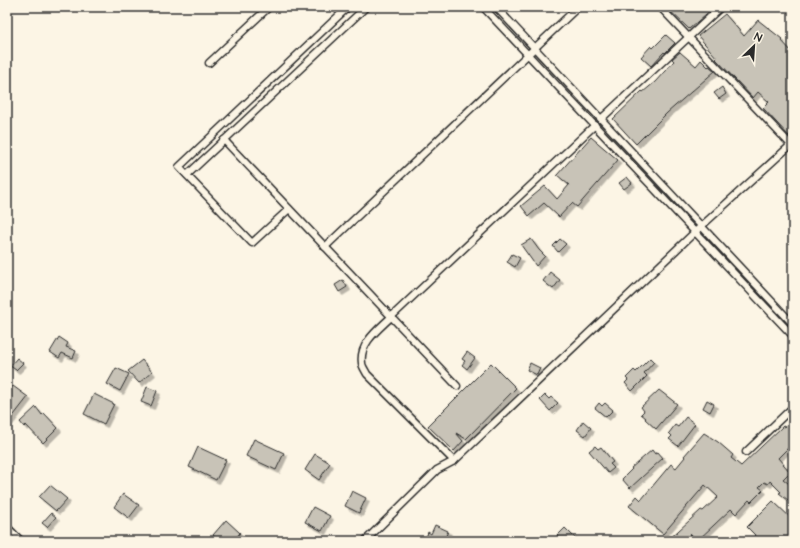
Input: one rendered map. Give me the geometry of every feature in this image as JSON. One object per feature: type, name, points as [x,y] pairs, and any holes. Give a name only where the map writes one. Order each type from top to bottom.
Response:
[{"type":"street","points":[[209,63],[269,7]]},
{"type":"street","points":[[289,209],[252,243],[179,167],[348,7]]},
{"type":"street","points":[[187,175],[366,7]]},
{"type":"street","points":[[483,7],[793,336]]},
{"type":"street","points":[[496,7],[793,324]]},
{"type":"street","points":[[325,247],[578,7]]},
{"type":"street","points":[[365,541],[437,470],[454,461],[702,226],[792,145],[660,7]]},
{"type":"street","points":[[601,119],[721,7]]},
{"type":"street","points":[[454,461],[367,374],[362,363],[363,352],[368,339],[595,125]]},
{"type":"street","points":[[224,140],[457,386]]},
{"type":"street","points":[[746,452],[792,409]]},
{"type":"street","points":[[7,527],[21,541]]},
{"type":"building","points":[[666,7],[714,7],[689,29]]},
{"type":"building","points":[[725,14],[744,36],[758,20],[782,39],[781,40],[793,53],[793,132],[789,136],[763,108],[769,102],[758,92],[753,98],[716,59],[717,58],[698,36]]},
{"type":"building","points":[[666,35],[675,43],[651,66],[641,57],[651,46],[653,48]]},
{"type":"building","points":[[680,52],[696,66],[701,60],[715,71],[667,113],[636,144],[613,119],[642,91],[643,92],[655,82],[674,61],[672,59]]},
{"type":"building","points":[[722,87],[726,94],[719,99],[714,93]]},
{"type":"building","points":[[591,137],[618,160],[577,207],[572,203],[559,217],[544,203],[529,216],[521,206],[545,186],[557,199],[569,185],[557,175]]},
{"type":"building","points":[[627,177],[632,183],[624,189],[619,183]]},
{"type":"building","points":[[531,239],[545,256],[536,266],[521,245]]},
{"type":"building","points":[[560,239],[566,244],[558,252],[553,246]]},
{"type":"building","points":[[512,254],[520,258],[515,267],[507,262]]},
{"type":"building","points":[[550,272],[560,280],[553,289],[543,281]]},
{"type":"building","points":[[343,280],[347,287],[339,292],[335,285]]},
{"type":"building","points":[[59,337],[68,343],[66,347],[76,351],[73,358],[62,353],[59,358],[50,352]]},
{"type":"building","points":[[467,352],[475,358],[467,369],[462,365],[465,361],[462,359]]},
{"type":"building","points":[[17,358],[23,363],[16,370],[10,366]]},
{"type":"building","points":[[650,358],[654,362],[644,373],[647,376],[632,391],[625,383],[628,380],[626,378],[634,370],[636,372]]},
{"type":"building","points":[[142,360],[152,372],[139,383],[128,371]]},
{"type":"building","points":[[491,363],[516,388],[466,439],[456,433],[463,441],[454,451],[428,426]]},
{"type":"building","points":[[530,363],[540,368],[537,375],[527,370]]},
{"type":"building","points":[[116,368],[129,374],[120,391],[107,384]]},
{"type":"building","points":[[13,386],[28,397],[7,424],[7,394]]},
{"type":"building","points":[[147,387],[157,391],[151,406],[141,402]]},
{"type":"building","points":[[659,390],[677,404],[656,429],[641,414],[644,411],[641,407]]},
{"type":"building","points":[[94,394],[114,404],[104,424],[84,414]]},
{"type":"building","points":[[545,395],[549,399],[551,397],[558,403],[550,411],[540,400]]},
{"type":"building","points":[[707,400],[714,404],[710,412],[703,408]]},
{"type":"building","points":[[599,403],[602,406],[605,403],[613,410],[606,417],[595,408]]},
{"type":"building","points":[[36,407],[42,415],[44,413],[58,428],[43,443],[26,425],[24,427],[20,422]]},
{"type":"building","points":[[686,417],[695,424],[678,446],[669,439],[672,436],[669,433],[675,425],[678,427]]},
{"type":"building","points":[[793,419],[793,443],[778,458],[790,472],[783,479],[793,487],[793,504],[779,493],[781,492],[770,481],[768,484],[764,482],[759,487],[763,490],[751,502],[749,500],[736,514],[731,509],[697,541],[691,534],[685,541],[667,541],[701,510],[703,511],[718,497],[705,485],[663,534],[629,506],[637,496],[641,500],[671,464],[676,468],[685,457],[684,456],[704,433],[718,442],[733,455],[731,458],[741,466],[783,426],[785,427]]},
{"type":"building","points":[[583,421],[591,428],[585,436],[577,430]]},
{"type":"building","points":[[254,439],[284,453],[276,470],[246,456]]},
{"type":"building","points":[[595,446],[598,449],[601,447],[613,462],[610,464],[614,468],[608,473],[589,451]]},
{"type":"building","points":[[198,447],[226,460],[216,480],[189,467]]},
{"type":"building","points":[[652,450],[655,454],[658,452],[663,458],[630,488],[622,479],[632,469],[631,468]]},
{"type":"building","points":[[315,454],[330,463],[319,480],[305,470]]},
{"type":"building","points":[[50,485],[67,499],[56,511],[39,497]]},
{"type":"building","points":[[352,491],[366,498],[359,513],[345,506]]},
{"type":"building","points":[[123,494],[139,505],[129,518],[114,507]]},
{"type":"building","points":[[773,501],[793,520],[793,537],[789,541],[761,541],[747,527]]},
{"type":"building","points":[[313,507],[330,516],[322,531],[305,522]]},
{"type":"building","points":[[51,513],[56,517],[47,527],[42,523]]},
{"type":"building","points":[[226,520],[240,533],[233,541],[219,541],[213,535]]},
{"type":"building","points":[[435,525],[448,531],[444,541],[425,541],[428,532],[431,534]]},
{"type":"building","points":[[565,528],[578,541],[552,541]]}]
